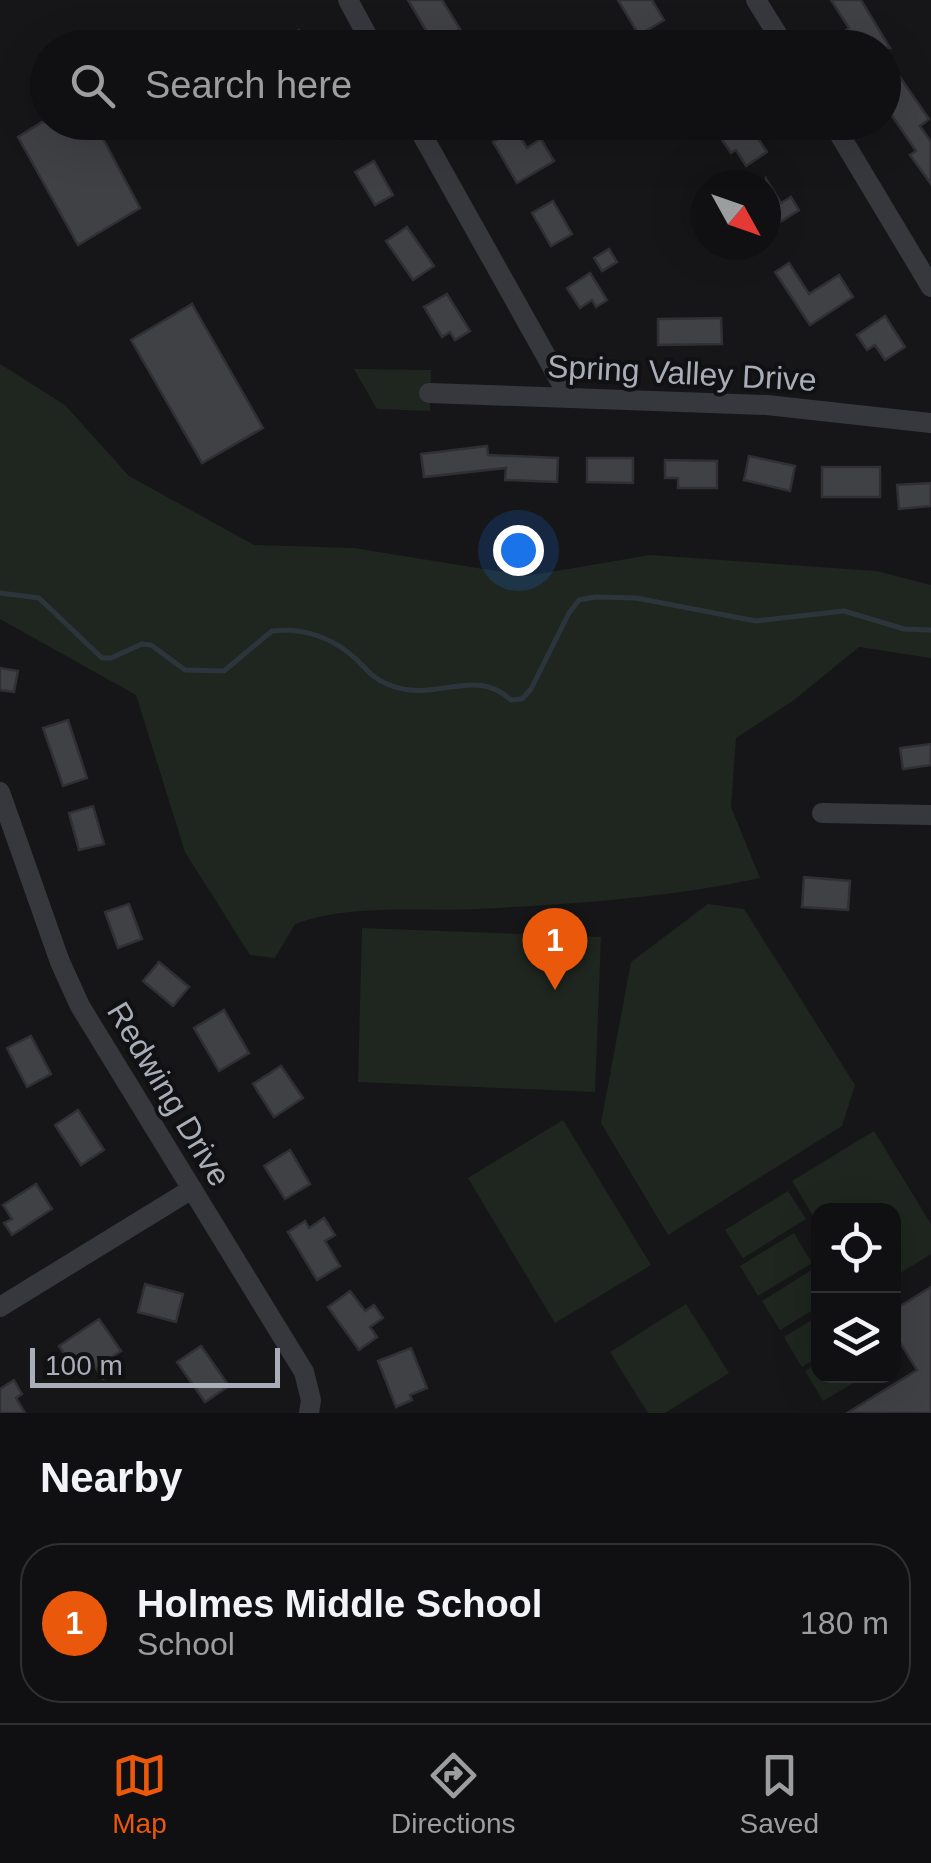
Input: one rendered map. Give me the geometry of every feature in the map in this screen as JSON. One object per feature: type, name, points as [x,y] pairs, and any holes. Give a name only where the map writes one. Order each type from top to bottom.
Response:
[{"type":"street","points":[[348,0],[364,30]]},
{"type":"street","points":[[756,0],[775,30]]},
{"type":"street","points":[[425,140],[569,397]]},
{"type":"street","points":[[843,140],[931,287]]},
{"type":"street","name":"Spring Valley Drive","points":[[429,393],[766,405],[931,423]]},
{"type":"street","name":"Redwing Drive","points":[[0,792],[68,983],[304,1372],[311,1400],[309,1413]]},
{"type":"street","points":[[822,813],[931,814]]},
{"type":"street","points":[[0,1307],[192,1189]]},
{"type":"shaded area","points":[[0,364],[65,405],[129,476],[254,545],[354,548],[527,576],[650,555],[876,571],[931,585],[931,658],[859,647],[794,700],[736,738],[731,807],[760,878],[690,891],[585,902],[339,913],[295,924],[275,958],[250,955],[185,852],[136,695],[0,619]]},
{"type":"shaded area","points":[[354,369],[431,370],[430,411],[377,409]]},
{"type":"shaded area","points":[[708,904],[744,909],[855,1085],[842,1126],[668,1235],[601,1123],[631,962]]},
{"type":"shaded area","points":[[362,928],[601,937],[595,1092],[358,1082]]},
{"type":"shaded area","points":[[563,1120],[651,1265],[555,1323],[468,1178]]},
{"type":"shaded area","points":[[874,1131],[931,1224],[931,1254],[901,1273],[901,1203],[811,1203],[811,1212],[792,1181]]},
{"type":"shaded area","points":[[788,1191],[806,1219],[743,1258],[725,1230]]},
{"type":"shaded area","points":[[794,1233],[811,1261],[758,1296],[740,1266]]},
{"type":"shaded area","points":[[811,1270],[811,1311],[780,1330],[762,1301]]},
{"type":"shaded area","points":[[686,1304],[729,1373],[665,1413],[648,1413],[610,1352]]},
{"type":"shaded area","points":[[811,1320],[811,1361],[802,1367],[784,1337]]},
{"type":"shaded area","points":[[812,1383],[853,1383],[823,1401]]},
{"type":"building","points":[[408,0],[442,0],[460,29],[426,30]]},
{"type":"building","points":[[618,0],[652,0],[664,20],[647,30],[636,30]]},
{"type":"building","points":[[831,0],[861,0],[879,30],[846,30],[849,28]]},
{"type":"building","points":[[901,79],[929,119],[920,126],[931,142],[931,184],[910,155],[916,151],[901,129]]},
{"type":"building","points":[[30,130],[30,140],[104,140],[140,208],[78,245],[18,137]]},
{"type":"building","points":[[522,140],[527,148],[542,140],[554,161],[517,183],[493,142]]},
{"type":"building","points":[[722,140],[759,140],[767,152],[746,166],[736,150],[731,153]]},
{"type":"building","points":[[374,161],[393,195],[375,205],[355,172]]},
{"type":"building","points":[[791,197],[799,210],[781,221],[781,203]]},
{"type":"building","points":[[553,201],[572,234],[551,246],[532,213]]},
{"type":"building","points":[[407,227],[434,266],[413,280],[386,241]]},
{"type":"building","points":[[609,249],[617,262],[602,271],[594,258]]},
{"type":"building","points":[[789,263],[809,294],[839,275],[853,297],[810,325],[775,272]]},
{"type":"building","points":[[590,273],[607,300],[596,307],[592,300],[580,308],[567,288]]},
{"type":"building","points":[[447,294],[470,331],[455,340],[450,332],[442,337],[424,307]]},
{"type":"building","points":[[192,304],[263,428],[202,463],[131,340]]},
{"type":"building","points":[[885,316],[905,347],[885,360],[875,345],[867,350],[857,335]]},
{"type":"building","points":[[721,318],[722,344],[658,345],[658,319]]},
{"type":"building","points":[[487,446],[488,455],[558,458],[557,482],[505,480],[506,468],[424,477],[421,454]]},
{"type":"building","points":[[749,456],[795,466],[790,491],[744,480]]},
{"type":"building","points":[[587,458],[633,458],[633,483],[587,482]]},
{"type":"building","points":[[665,460],[717,461],[717,488],[678,488],[678,478],[665,478]]},
{"type":"building","points":[[822,467],[880,467],[880,497],[822,497]]},
{"type":"building","points":[[931,483],[931,506],[899,509],[897,485]]},
{"type":"building","points":[[0,668],[18,671],[14,692],[0,690]]},
{"type":"building","points":[[68,720],[87,778],[63,786],[43,728]]},
{"type":"building","points":[[931,744],[931,765],[903,769],[900,748]]},
{"type":"building","points":[[93,806],[104,844],[79,850],[69,813]]},
{"type":"building","points":[[804,877],[850,881],[848,910],[802,907]]},
{"type":"building","points":[[129,904],[142,939],[118,948],[105,912]]},
{"type":"building","points":[[159,962],[189,987],[173,1006],[143,981]]},
{"type":"building","points":[[224,1010],[249,1053],[219,1071],[194,1028]]},
{"type":"building","points":[[31,1036],[51,1074],[27,1087],[7,1048]]},
{"type":"building","points":[[281,1066],[303,1098],[274,1117],[253,1084]]},
{"type":"building","points":[[78,1110],[104,1150],[81,1165],[55,1125]]},
{"type":"building","points":[[290,1150],[310,1184],[285,1199],[264,1166]]},
{"type":"building","points":[[36,1184],[52,1209],[12,1235],[4,1223],[12,1219],[3,1205]]},
{"type":"building","points":[[324,1218],[335,1235],[325,1241],[340,1266],[317,1280],[288,1232],[305,1221],[309,1228]]},
{"type":"building","points":[[145,1284],[183,1294],[176,1322],[138,1312]]},
{"type":"building","points":[[931,1287],[931,1413],[847,1413],[917,1370],[901,1344],[901,1306]]},
{"type":"building","points":[[350,1291],[365,1311],[374,1305],[383,1318],[370,1327],[377,1337],[359,1350],[328,1307]]},
{"type":"building","points":[[99,1319],[121,1351],[109,1359],[117,1370],[103,1379],[90,1359],[83,1364],[78,1357],[70,1362],[59,1346]]},
{"type":"building","points":[[201,1346],[229,1386],[205,1402],[177,1362]]},
{"type":"building","points":[[411,1348],[427,1388],[396,1407],[378,1361]]},
{"type":"building","points":[[14,1380],[22,1394],[16,1398],[25,1413],[0,1413],[0,1389]]},
{"type":"waterway","points":[[0,593],[39,598],[102,658],[142,644],[151,645],[185,670],[224,671],[272,631],[295,631],[338,646],[387,684],[421,690],[482,686],[511,700],[522,699],[531,689],[579,600],[595,597],[636,598],[756,621],[844,611],[904,629],[931,630]]},
{"type":"place","name":"Holmes Middle School","points":[[555,990]]}]
